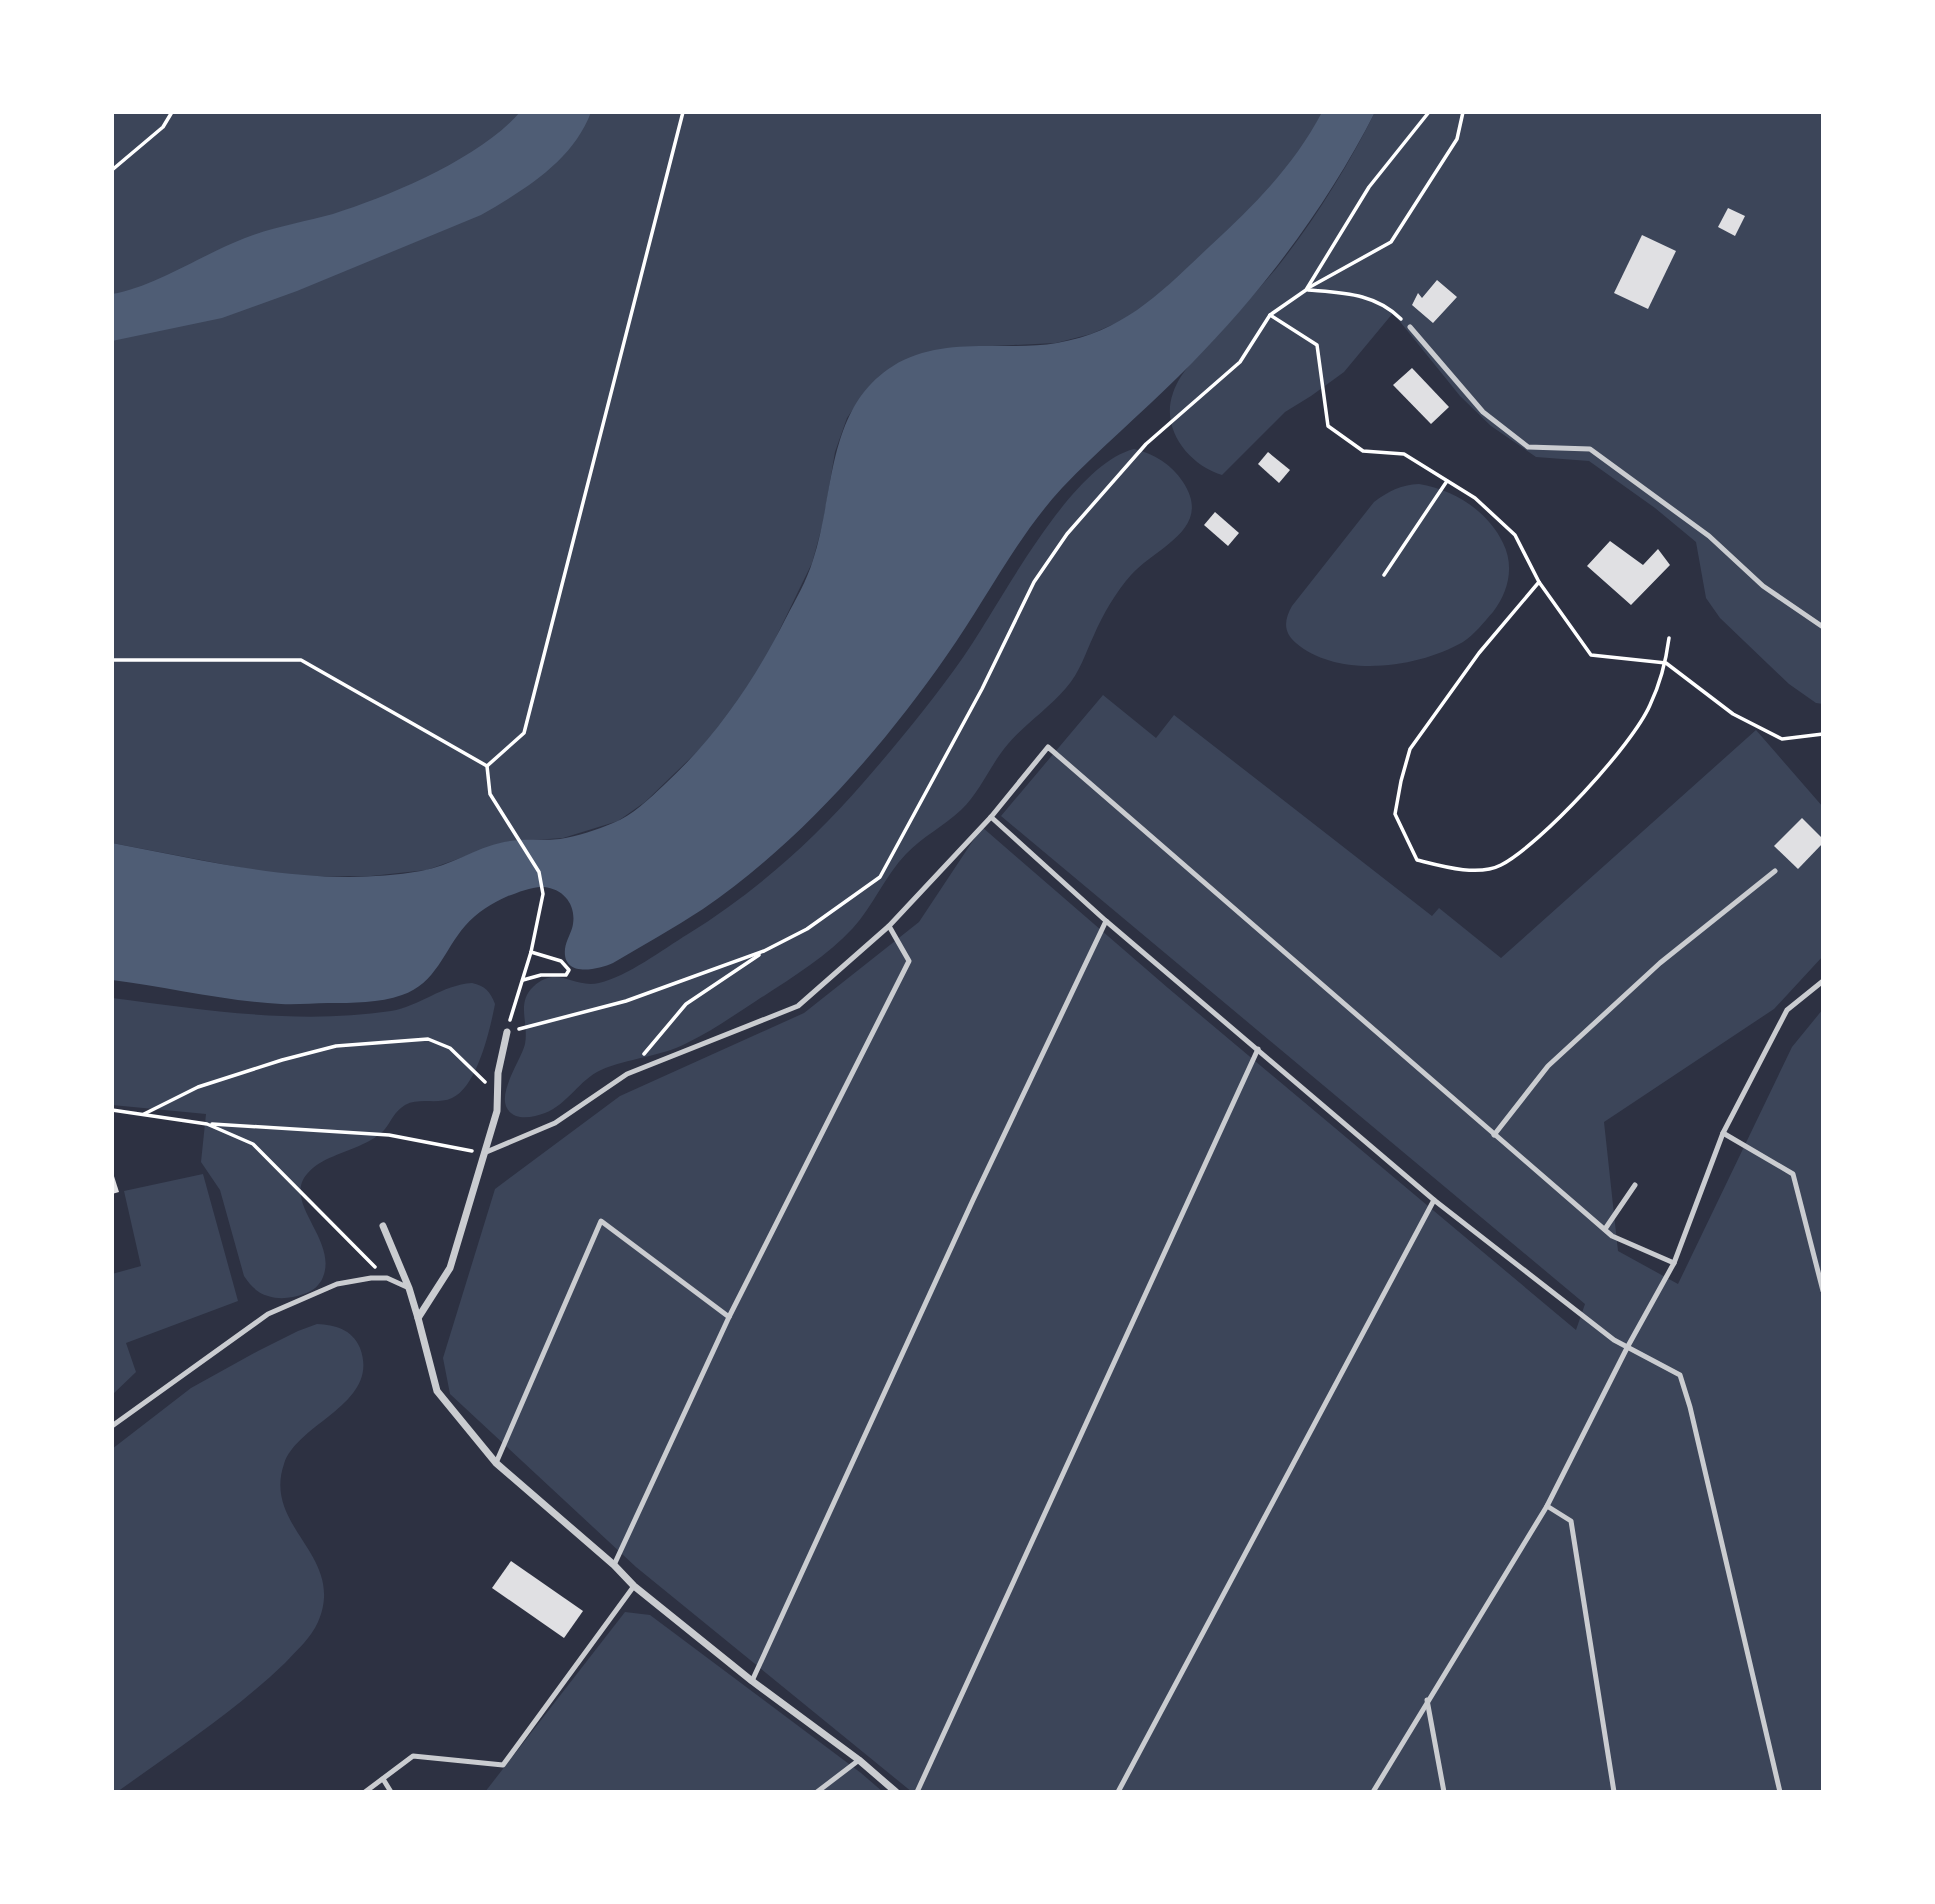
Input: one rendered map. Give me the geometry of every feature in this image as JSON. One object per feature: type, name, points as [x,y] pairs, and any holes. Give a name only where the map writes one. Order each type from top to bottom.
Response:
[{"type":"street","points":[[418,1318],[450,1268],[494,1123],[499,1100],[498,1073],[507,1032]]},
{"type":"street","points":[[383,1226],[409,1288],[437,1391],[496,1463],[614,1565],[634,1586],[752,1681],[859,1760],[896,1792]]},
{"type":"lane","points":[[1410,327],[1483,412],[1528,447],[1590,449],[1709,536],[1763,586],[1823,627]]},
{"type":"lane","points":[[484,1153],[555,1123],[626,1074],[798,1006],[889,926],[990,817],[1048,747],[1612,1236],[1674,1263]]},
{"type":"lane","points":[[990,817],[1106,920],[1434,1200],[1614,1340],[1680,1375],[1690,1407],[1780,1792]]},
{"type":"lane","points":[[1494,1135],[1548,1066],[1660,963],[1775,871]]},
{"type":"lane","points":[[752,1681],[973,1200],[1106,920]]},
{"type":"lane","points":[[614,1565],[729,1317],[908,961],[889,926]]},
{"type":"lane","points":[[1373,1792],[1547,1506],[1628,1346],[1674,1263],[1723,1133],[1787,1010],[1823,981]]},
{"type":"lane","points":[[917,1792],[1258,1049]]},
{"type":"lane","points":[[1723,1133],[1793,1174],[1823,1291]]},
{"type":"lane","points":[[1605,1229],[1635,1185]]},
{"type":"lane","points":[[1118,1792],[1434,1200]]},
{"type":"lane","points":[[496,1463],[601,1221],[729,1317]]},
{"type":"lane","points":[[113,1424],[268,1314],[337,1284],[387,1278],[409,1288]]},
{"type":"lane","points":[[1547,1506],[1571,1521],[1614,1792]]},
{"type":"lane","points":[[365,1792],[414,1756],[503,1765],[634,1586]]},
{"type":"lane","points":[[1427,1700],[1444,1792]]},
{"type":"lane","points":[[817,1792],[859,1760]]},
{"type":"lane","points":[[383,1779],[391,1792]]},
{"type":"path","points":[[112,170],[163,127],[172,112]]},
{"type":"path","points":[[487,766],[524,733],[682,112]]},
{"type":"path","points":[[1306,289],[1369,187],[1429,112]]},
{"type":"path","points":[[644,1054],[686,1004],[764,951],[807,929],[880,877],[982,689],[1034,582],[1067,534],[1146,444],[1240,362],[1270,315],[1306,289],[1391,242],[1457,139],[1462,112]]},
{"type":"path","points":[[1306,289],[1354,294],[1389,306],[1410,327]]},
{"type":"path","points":[[1270,315],[1317,345],[1328,426],[1363,451],[1404,454],[1475,498],[1515,535],[1539,582],[1591,655],[1666,663],[1733,715],[1782,739],[1823,734]]},
{"type":"path","points":[[1384,575],[1447,481]]},
{"type":"path","points":[[1539,582],[1479,653],[1410,749],[1395,814],[1417,860],[1464,871],[1500,866],[1545,831],[1615,757],[1650,707],[1666,663],[1669,638]]},
{"type":"path","points":[[112,660],[301,660],[487,766]]},
{"type":"path","points":[[487,766],[490,794],[539,872],[542,903],[531,952],[507,1032]]},
{"type":"path","points":[[507,1032],[626,1001],[764,951]]},
{"type":"path","points":[[523,980],[541,975],[566,975],[569,970],[561,961],[531,952]]},
{"type":"path","points":[[144,1114],[198,1087],[282,1060],[336,1046],[428,1039],[450,1048],[499,1100]]},
{"type":"path","points":[[112,1110],[207,1124],[389,1135],[484,1153]]},
{"type":"path","points":[[207,1124],[253,1144],[387,1278]]},
{"type":"shaded area","points":[[112,112],[1322,112],[1307,142],[1256,203],[1151,302],[1121,321],[1091,334],[1056,343],[953,348],[892,367],[866,390],[847,418],[835,452],[823,523],[812,563],[763,664],[705,744],[645,802],[618,821],[563,838],[505,842],[427,870],[371,876],[301,876],[264,872],[112,843]]},
{"type":"shaded area","points":[[520,112],[591,112],[583,129],[560,160],[530,184],[481,215],[297,291],[222,318],[112,341],[112,294],[145,285],[245,238],[333,214],[407,186],[459,160],[482,145]]},
{"type":"shaded area","points":[[1322,112],[1375,112],[1334,184],[1288,252],[1208,346],[1045,507],[947,655],[866,760],[805,825],[738,883],[703,909],[613,963],[582,970],[569,964],[566,958],[565,949],[573,917],[573,910],[567,899],[551,888],[526,890],[496,902],[475,916],[458,935],[431,975],[414,990],[375,1001],[293,1004],[260,1002],[112,980],[112,843],[266,871],[343,877],[382,876],[432,869],[504,842],[574,836],[607,826],[634,811],[653,796],[701,747],[733,707],[774,641],[813,560],[844,428],[855,405],[871,384],[893,366],[912,356],[952,347],[1057,343],[1103,329],[1123,319],[1176,278],[1257,200],[1299,150]]},
{"type":"shaded area","points":[[1375,112],[1823,112],[1823,704],[1816,703],[1789,684],[1720,618],[1706,598],[1696,542],[1655,508],[1589,461],[1536,457],[1491,426],[1460,396],[1393,313],[1344,372],[1285,412],[1222,475],[1199,463],[1180,444],[1174,432],[1170,406],[1181,377],[1275,270],[1303,233],[1329,194]]},
{"type":"shaded area","points":[[1134,449],[1162,461],[1183,482],[1191,498],[1187,525],[1167,546],[1131,575],[1101,619],[1071,682],[1008,744],[961,810],[906,854],[853,928],[807,967],[696,1038],[677,1048],[601,1070],[545,1113],[523,1117],[508,1110],[505,1093],[525,1044],[524,1007],[533,987],[550,978],[558,977],[590,984],[621,975],[736,901],[803,846],[844,805],[928,705],[964,656],[1039,538],[1062,507],[1086,480],[1110,460]]},
{"type":"shaded area","points":[[1419,484],[1457,496],[1468,503],[1488,521],[1503,543],[1509,561],[1508,579],[1503,596],[1493,612],[1463,642],[1445,651],[1401,663],[1378,666],[1333,662],[1296,643],[1286,626],[1292,606],[1374,502],[1395,489]]},
{"type":"shaded area","points":[[1103,695],[1156,738],[1174,715],[1432,916],[1439,908],[1501,958],[1756,730],[1823,807],[1823,956],[1774,1009],[1604,1122],[1618,1251],[1678,1284],[1792,1047],[1823,1009],[1823,1792],[912,1792],[636,1567],[450,1394],[443,1358],[495,1189],[620,1096],[804,1013],[919,922],[982,827],[1168,988],[1576,1330],[1585,1304],[1001,816]]},
{"type":"shaded area","points":[[472,983],[486,990],[495,1004],[481,1057],[461,1092],[446,1100],[405,1105],[378,1136],[312,1168],[301,1185],[305,1210],[318,1236],[326,1263],[320,1283],[304,1294],[286,1298],[268,1296],[254,1288],[244,1276],[220,1190],[201,1162],[206,1114],[112,1105],[112,998],[251,1014],[321,1017],[391,1011],[451,988]]},
{"type":"shaded area","points":[[203,1174],[238,1301],[126,1343],[136,1372],[112,1395],[112,1274],[141,1266],[124,1191]]},
{"type":"shaded area","points":[[317,1324],[348,1332],[360,1348],[363,1367],[359,1384],[349,1398],[292,1449],[284,1464],[280,1486],[284,1506],[322,1578],[324,1599],[318,1622],[299,1649],[245,1698],[117,1792],[112,1792],[112,1449],[191,1388],[258,1351]]},
{"type":"shaded area","points":[[625,1612],[650,1615],[883,1792],[485,1792]]},
{"type":"building","points":[[1728,208],[1745,216],[1735,236],[1718,227]]},
{"type":"building","points":[[1642,235],[1676,251],[1648,309],[1614,293]]},
{"type":"building","points":[[1437,280],[1457,297],[1433,323],[1412,305],[1418,293],[1422,298]]},
{"type":"building","points":[[1412,368],[1449,407],[1431,424],[1393,385]]},
{"type":"building","points":[[1268,452],[1290,470],[1279,483],[1258,464]]},
{"type":"building","points":[[1215,512],[1239,533],[1228,546],[1204,525]]},
{"type":"building","points":[[1610,541],[1643,565],[1658,549],[1670,565],[1631,605],[1587,566]]},
{"type":"building","points":[[1802,818],[1823,839],[1823,843],[1798,869],[1774,846]]},
{"type":"building","points":[[112,1170],[119,1192],[112,1194]]},
{"type":"building","points":[[511,1561],[583,1611],[564,1638],[492,1588]]}]
